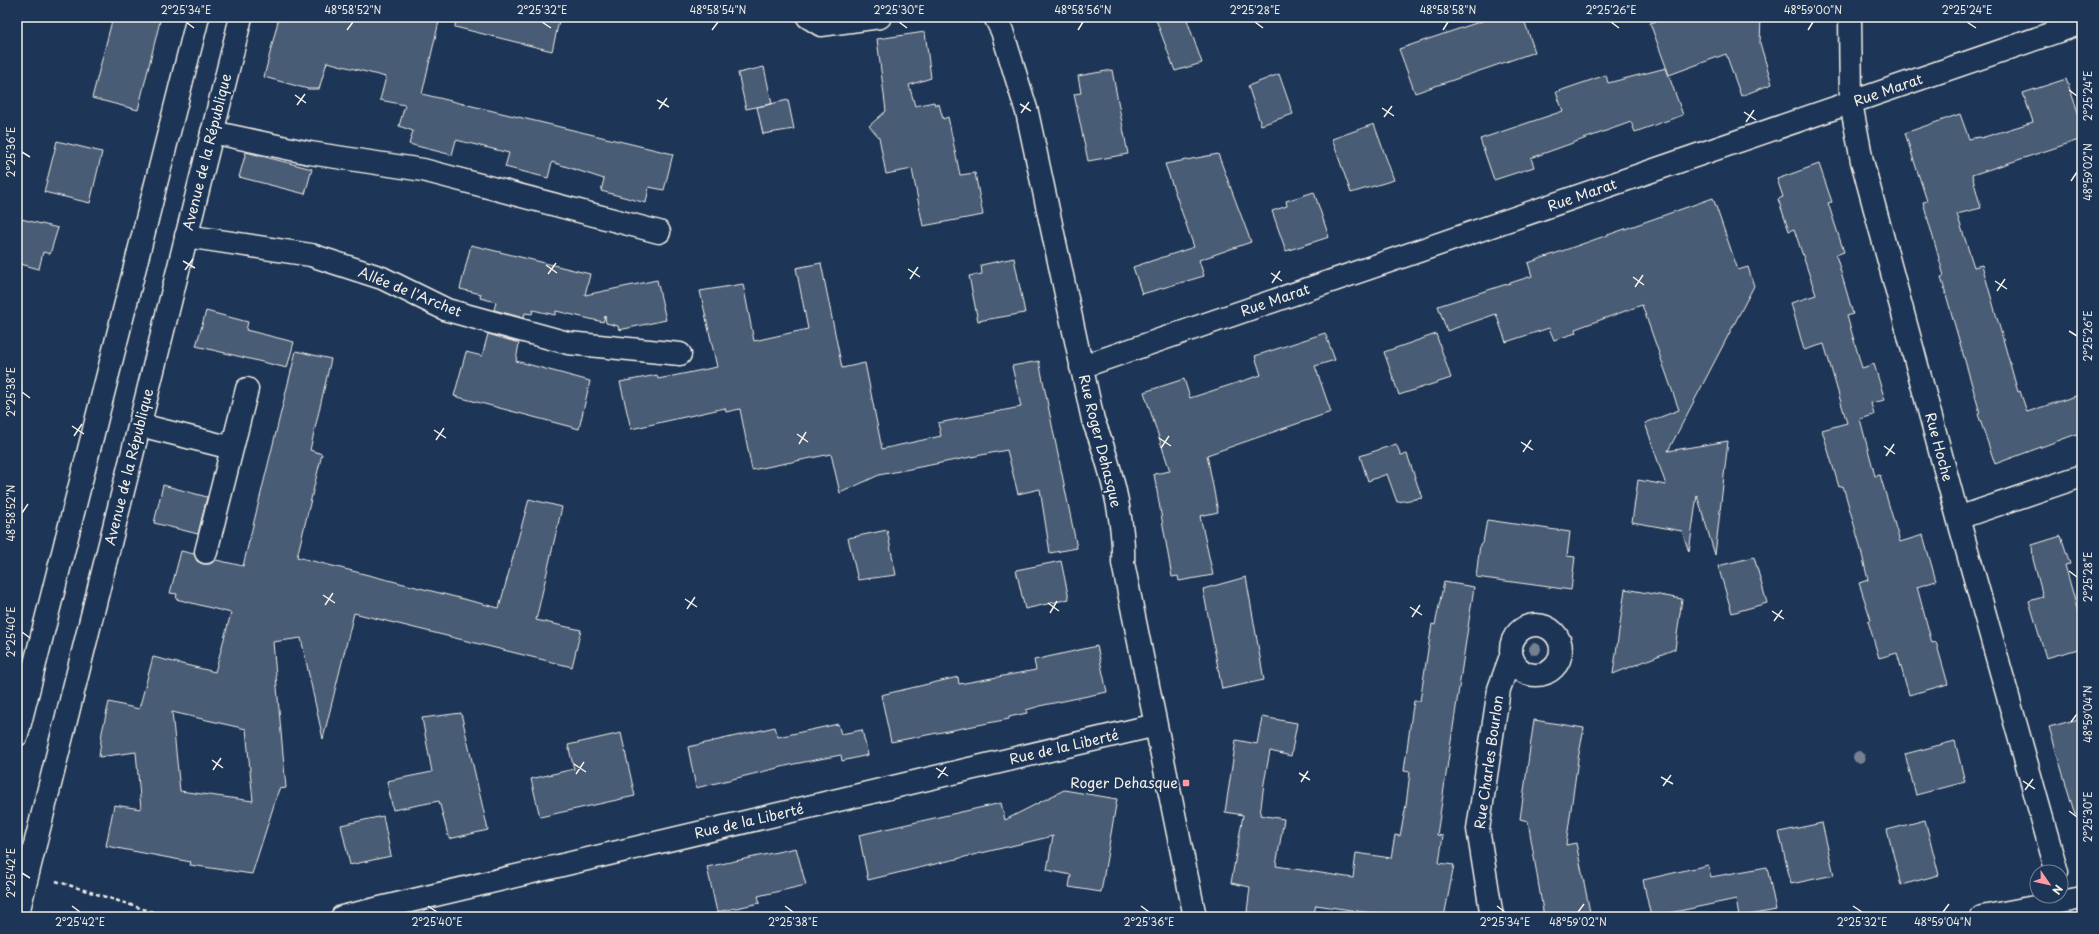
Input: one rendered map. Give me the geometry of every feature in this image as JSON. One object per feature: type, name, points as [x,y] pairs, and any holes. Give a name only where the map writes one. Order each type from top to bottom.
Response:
[{"type":"street","points":[[17,735],[198,17]]},
{"type":"street","name":"Avenue de la République","points":[[17,917],[241,17]]},
{"type":"street","points":[[808,17],[821,25],[880,17]]},
{"type":"street","name":"Rue Roger Dehasque","points":[[995,17],[1002,31],[1027,112],[1093,420],[1106,453],[1124,543],[1124,563],[1195,917]]},
{"type":"street","name":"Rue Hoche","points":[[1850,17],[1851,103],[1862,161],[1958,518],[2055,864]]},
{"type":"street","name":"Rue Marat","points":[[1081,367],[2082,23]]},
{"type":"street","points":[[212,132],[310,153],[423,170],[659,232]]},
{"type":"street","name":"Allée de l'Archet","points":[[186,236],[311,255],[382,278],[447,310],[568,343],[680,354]]},
{"type":"street","points":[[206,552],[247,389]]},
{"type":"street","points":[[140,425],[232,448]]},
{"type":"street","points":[[1958,518],[2082,476]]},
{"type":"street","name":"Rue Charles Bourlon","points":[[1492,917],[1478,829],[1499,689],[1511,656]]},
{"type":"street","name":"Rue de la Liberté","points":[[342,917],[1156,725]]},
{"type":"street","points":[[1982,917],[2036,904]]},
{"type":"path","points":[[28,872],[168,917]]},
{"type":"building","points":[[113,17],[161,17],[138,110],[92,98]]},
{"type":"building","points":[[279,17],[440,17],[422,94],[673,154],[664,190],[649,187],[646,203],[601,191],[604,179],[552,162],[548,178],[505,167],[509,153],[456,140],[452,155],[409,144],[413,131],[399,126],[405,105],[380,100],[386,77],[327,62],[319,89],[308,89],[264,77]]},
{"type":"building","points":[[456,17],[560,17],[552,51],[455,27]]},
{"type":"building","points":[[1155,17],[1186,17],[1202,63],[1175,71]]},
{"type":"building","points":[[1494,17],[1523,17],[1535,52],[1415,93],[1399,49]]},
{"type":"building","points":[[1670,17],[1761,17],[1760,43],[1772,84],[1741,96],[1726,54],[1669,75],[1650,23]]},
{"type":"building","points":[[925,32],[931,78],[909,85],[915,106],[934,102],[935,105],[939,104],[943,119],[948,117],[960,175],[975,173],[983,215],[923,226],[912,169],[886,174],[879,137],[869,126],[886,111],[877,39]]},
{"type":"building","points":[[764,67],[772,104],[746,109],[738,73]]},
{"type":"building","points":[[1666,68],[1683,115],[1635,132],[1631,122],[1531,158],[1534,167],[1494,180],[1480,139],[1563,111],[1556,92],[1606,75],[1608,83]]},
{"type":"building","points":[[1112,70],[1128,154],[1088,161],[1074,94],[1081,93],[1078,76]]},
{"type":"building","points":[[1279,74],[1293,114],[1261,125],[1248,86]]},
{"type":"building","points":[[2066,79],[2082,123],[2082,139],[1972,175],[1981,208],[1957,214],[1974,267],[1982,265],[2018,392],[2020,391],[2027,412],[2082,394],[2082,432],[1995,464],[1978,414],[1980,413],[1941,277],[1944,276],[1923,202],[1927,201],[1905,133],[1960,114],[1969,139],[1981,138],[2033,122],[2023,93]]},
{"type":"building","points":[[788,100],[794,129],[763,134],[757,107]]},
{"type":"building","points":[[1374,124],[1394,180],[1351,193],[1332,139]]},
{"type":"building","points":[[57,141],[102,152],[90,203],[44,192]]},
{"type":"building","points":[[246,152],[312,169],[305,194],[239,177]]},
{"type":"building","points":[[1218,154],[1251,242],[1199,260],[1204,276],[1142,294],[1133,267],[1194,247],[1165,164]]},
{"type":"building","points":[[1819,164],[1832,202],[1828,203],[1844,252],[1836,255],[1853,314],[1847,316],[1862,368],[1874,364],[1885,400],[1871,403],[1874,415],[1860,419],[1875,476],[1880,475],[1900,542],[1923,535],[1936,581],[1917,587],[1932,643],[1936,642],[1948,684],[1909,695],[1897,653],[1879,658],[1868,621],[1871,620],[1859,583],[1868,580],[1859,542],[1843,486],[1839,487],[1822,430],[1847,423],[1824,344],[1804,350],[1791,303],[1816,295],[1794,229],[1789,231],[1778,199],[1783,197],[1777,179]]},
{"type":"building","points":[[1314,192],[1329,237],[1286,251],[1272,211],[1287,206],[1286,201]]},
{"type":"building","points":[[1713,198],[1738,270],[1748,267],[1754,286],[1668,451],[1728,441],[1715,555],[1697,495],[1689,552],[1682,531],[1632,522],[1638,480],[1666,485],[1645,423],[1679,410],[1642,305],[1575,329],[1576,333],[1554,340],[1549,328],[1506,342],[1496,314],[1447,331],[1438,306],[1532,276],[1528,263]]},
{"type":"building","points":[[17,218],[58,228],[50,254],[43,252],[39,269],[17,263]]},
{"type":"building","points":[[471,245],[590,274],[585,295],[657,280],[666,320],[619,330],[618,326],[606,323],[605,316],[603,322],[556,311],[555,315],[533,310],[532,314],[525,313],[524,318],[494,310],[496,302],[480,298],[481,294],[460,289]]},
{"type":"building","points":[[1014,258],[1025,313],[978,321],[969,276],[982,274],[981,265]]},
{"type":"building","points":[[821,263],[842,368],[865,363],[882,449],[941,436],[938,423],[1021,407],[1012,366],[1039,361],[1077,548],[1050,553],[1040,489],[1018,494],[1007,450],[879,475],[840,493],[831,454],[752,470],[740,409],[726,412],[725,408],[631,429],[620,382],[657,375],[658,379],[717,367],[700,291],[743,284],[754,341],[808,329],[796,268]]},
{"type":"building","points":[[206,311],[248,322],[246,330],[294,342],[287,368],[196,346]]},
{"type":"building","points":[[1325,333],[1335,360],[1315,366],[1331,412],[1207,455],[1218,512],[1200,516],[1213,575],[1179,581],[1178,576],[1172,577],[1154,474],[1170,471],[1144,392],[1184,379],[1190,398],[1261,375],[1255,356]]},
{"type":"building","points":[[488,334],[519,343],[516,361],[590,381],[579,429],[454,396],[466,352],[482,356]]},
{"type":"building","points":[[1436,334],[1451,378],[1399,395],[1384,352]]},
{"type":"building","points":[[296,351],[331,359],[310,450],[322,454],[297,557],[499,608],[529,499],[562,507],[536,620],[581,630],[572,667],[354,613],[323,739],[301,638],[273,642],[286,788],[279,789],[252,874],[190,865],[191,862],[106,846],[114,805],[141,809],[136,752],[99,757],[102,732],[109,702],[139,709],[153,657],[215,672],[231,613],[176,599],[177,594],[170,593],[181,551],[194,554],[197,561],[203,564],[210,564],[216,560],[243,566]],"holes":[[[172,712],[246,729],[253,801],[180,791]]]},
{"type":"building","points":[[1396,444],[1401,455],[1407,454],[1422,498],[1397,502],[1387,474],[1368,481],[1360,456]]},
{"type":"building","points":[[163,485],[207,497],[198,534],[154,523]]},
{"type":"building","points":[[1487,520],[1570,532],[1567,556],[1575,557],[1571,590],[1476,577],[1480,544],[1483,542]]},
{"type":"building","points":[[887,530],[896,575],[858,580],[848,538]]},
{"type":"building","points":[[2061,536],[2070,564],[2065,565],[2082,626],[2082,648],[2046,658],[2029,601],[2043,597],[2033,559],[2032,545]]},
{"type":"building","points":[[1754,557],[1767,603],[1732,613],[1718,566]]},
{"type":"building","points":[[1061,561],[1069,599],[1025,609],[1016,570]]},
{"type":"building","points":[[1246,577],[1264,680],[1222,689],[1203,589]]},
{"type":"building","points":[[1444,582],[1474,587],[1437,835],[1443,836],[1439,863],[1454,865],[1444,917],[1378,917],[1378,914],[1316,905],[1313,917],[1272,917],[1247,912],[1250,887],[1231,883],[1243,815],[1225,812],[1236,740],[1257,744],[1262,717],[1297,723],[1291,756],[1270,751],[1264,783],[1260,815],[1284,819],[1276,866],[1353,878],[1356,853],[1391,858],[1395,835],[1400,836],[1406,805],[1410,772],[1404,771],[1414,701],[1420,701],[1432,624],[1435,625]]},
{"type":"building","points":[[1625,589],[1682,599],[1675,649],[1613,674]]},
{"type":"building","points":[[1097,646],[1107,692],[1044,705],[1026,710],[1027,713],[1009,717],[1009,719],[891,742],[881,695],[958,677],[959,684],[1036,670],[1034,660]]},
{"type":"building","points":[[461,713],[488,830],[449,839],[439,801],[393,810],[387,781],[432,772],[422,718]]},
{"type":"building","points":[[2082,718],[2082,814],[2075,815],[2049,727]]},
{"type":"building","points":[[1534,720],[1584,728],[1578,759],[1566,845],[1576,843],[1591,917],[1544,917],[1528,821],[1520,819]]},
{"type":"building","points":[[838,724],[841,734],[862,730],[868,755],[842,761],[841,755],[794,764],[696,788],[688,747],[775,727],[778,737]]},
{"type":"building","points":[[621,733],[635,796],[540,817],[531,779],[574,769],[568,745]]},
{"type":"building","points":[[1955,741],[1965,782],[1916,795],[1905,754]]},
{"type":"building","points":[[1064,790],[1117,799],[1101,892],[1069,887],[1071,875],[1047,870],[1053,836],[868,880],[859,835],[1001,803],[1005,820]]},
{"type":"building","points":[[383,816],[391,856],[350,865],[341,825]]},
{"type":"building","points":[[1925,820],[1939,875],[1901,885],[1887,830]]},
{"type":"building","points":[[1822,823],[1834,875],[1791,884],[1779,832]]},
{"type":"building","points":[[796,848],[806,885],[758,896],[760,903],[717,912],[707,867]]},
{"type":"building","points":[[1708,865],[1711,877],[1767,867],[1776,910],[1739,917],[1736,899],[1651,917],[1643,880]]},
{"type":"place","name":"Roger Dehasque","points":[[1186,783]]}]
